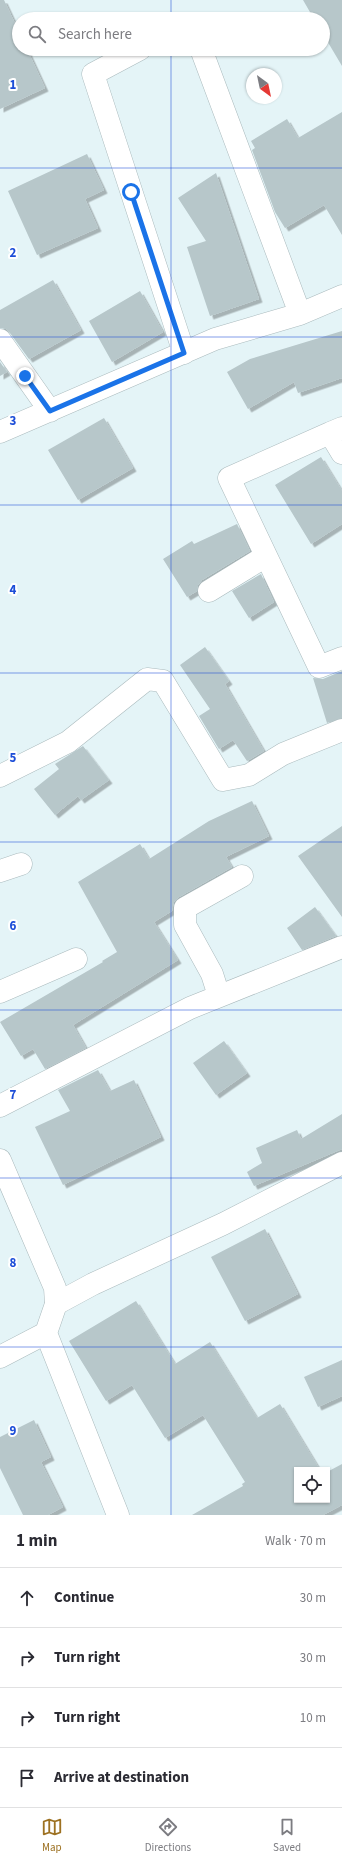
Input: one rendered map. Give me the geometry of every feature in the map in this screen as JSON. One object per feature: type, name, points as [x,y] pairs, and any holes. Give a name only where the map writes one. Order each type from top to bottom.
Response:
[{"type":"street","points":[[127,56],[93,74],[184,353]]},
{"type":"street","points":[[205,56],[300,314]]},
{"type":"street","points":[[0,432],[214,339],[300,314],[342,296]]},
{"type":"street","points":[[0,340],[50,411]]},
{"type":"street","points":[[342,453],[336,430],[230,478],[319,667],[342,658]]},
{"type":"street","points":[[209,591],[266,556]]},
{"type":"street","points":[[0,776],[68,742],[147,679],[163,682],[223,780],[249,775],[283,754],[342,730]]},
{"type":"street","points":[[0,871],[20,864]]},
{"type":"street","points":[[219,996],[212,974],[185,925],[185,908],[242,876]]},
{"type":"street","points":[[0,1106],[190,1008],[342,947]]},
{"type":"street","points":[[0,992],[76,959]]},
{"type":"street","points":[[0,1160],[55,1288],[56,1304],[46,1333],[118,1515]]},
{"type":"street","points":[[56,1304],[93,1284],[223,1224],[342,1163]]},
{"type":"street","points":[[0,1357],[46,1333]]},
{"type":"building","points":[[0,0],[4,0],[12,17],[12,56],[30,56],[45,88],[0,109]]},
{"type":"building","points":[[303,0],[342,0],[342,66],[330,46],[330,12],[310,12]]},
{"type":"building","points":[[342,112],[342,235],[324,205],[285,228],[275,212],[252,150],[255,148],[251,141],[287,119],[298,138]]},
{"type":"building","points":[[87,154],[104,190],[85,199],[98,228],[37,255],[8,191]]},
{"type":"building","points":[[216,173],[259,299],[210,316],[187,247],[206,241],[178,198]]},
{"type":"building","points":[[53,280],[81,330],[29,359],[10,333],[6,329],[0,328],[0,310]]},
{"type":"building","points":[[140,291],[163,332],[112,362],[89,321]]},
{"type":"building","points":[[342,331],[342,378],[298,393],[294,382],[248,409],[227,372],[250,359]]},
{"type":"building","points":[[0,362],[7,372],[0,376]]},
{"type":"building","points":[[104,418],[133,468],[78,500],[48,450]]},
{"type":"building","points":[[321,457],[342,491],[342,524],[311,544],[275,485]]},
{"type":"building","points":[[237,524],[250,551],[202,580],[198,585],[197,591],[187,597],[163,559],[192,541],[194,544]]},
{"type":"building","points":[[261,574],[274,602],[249,618],[232,591]]},
{"type":"building","points":[[205,647],[229,681],[225,684],[264,751],[247,761],[233,740],[219,749],[199,716],[210,709],[180,665]]},
{"type":"building","points":[[342,671],[342,718],[327,723],[313,678],[323,679]]},
{"type":"building","points":[[83,746],[109,780],[81,800],[78,796],[55,815],[34,789],[59,769],[55,764]]},
{"type":"building","points":[[252,801],[269,836],[226,857],[232,867],[179,897],[174,902],[172,911],[154,922],[178,960],[73,1025],[86,1048],[45,1069],[33,1049],[21,1056],[0,1022],[103,962],[102,961],[117,952],[78,882],[140,844],[149,859],[209,821]]},
{"type":"building","points":[[342,826],[342,917],[298,856]]},
{"type":"building","points":[[315,907],[336,936],[302,950],[287,928]]},
{"type":"building","points":[[224,1041],[247,1073],[216,1095],[193,1063]]},
{"type":"building","points":[[98,1070],[110,1091],[134,1080],[161,1137],[63,1185],[35,1127],[70,1111],[58,1090]]},
{"type":"building","points":[[342,1114],[342,1149],[254,1186],[247,1172],[262,1163],[256,1148],[297,1130],[301,1139]]},
{"type":"building","points":[[265,1229],[298,1294],[245,1321],[211,1257]]},
{"type":"building","points":[[136,1301],[175,1364],[210,1342],[257,1418],[280,1404],[318,1467],[294,1467],[294,1503],[330,1503],[330,1470],[342,1464],[342,1505],[323,1515],[192,1515],[243,1486],[242,1484],[245,1482],[203,1415],[165,1438],[132,1385],[106,1401],[69,1341]]},
{"type":"building","points":[[342,1360],[342,1396],[318,1407],[304,1377]]},
{"type":"building","points":[[34,1420],[51,1457],[41,1462],[63,1507],[48,1515],[23,1515],[0,1468],[0,1437]]},
{"type":"route","points":[[25,376],[50,411],[184,353],[131,192]]}]
